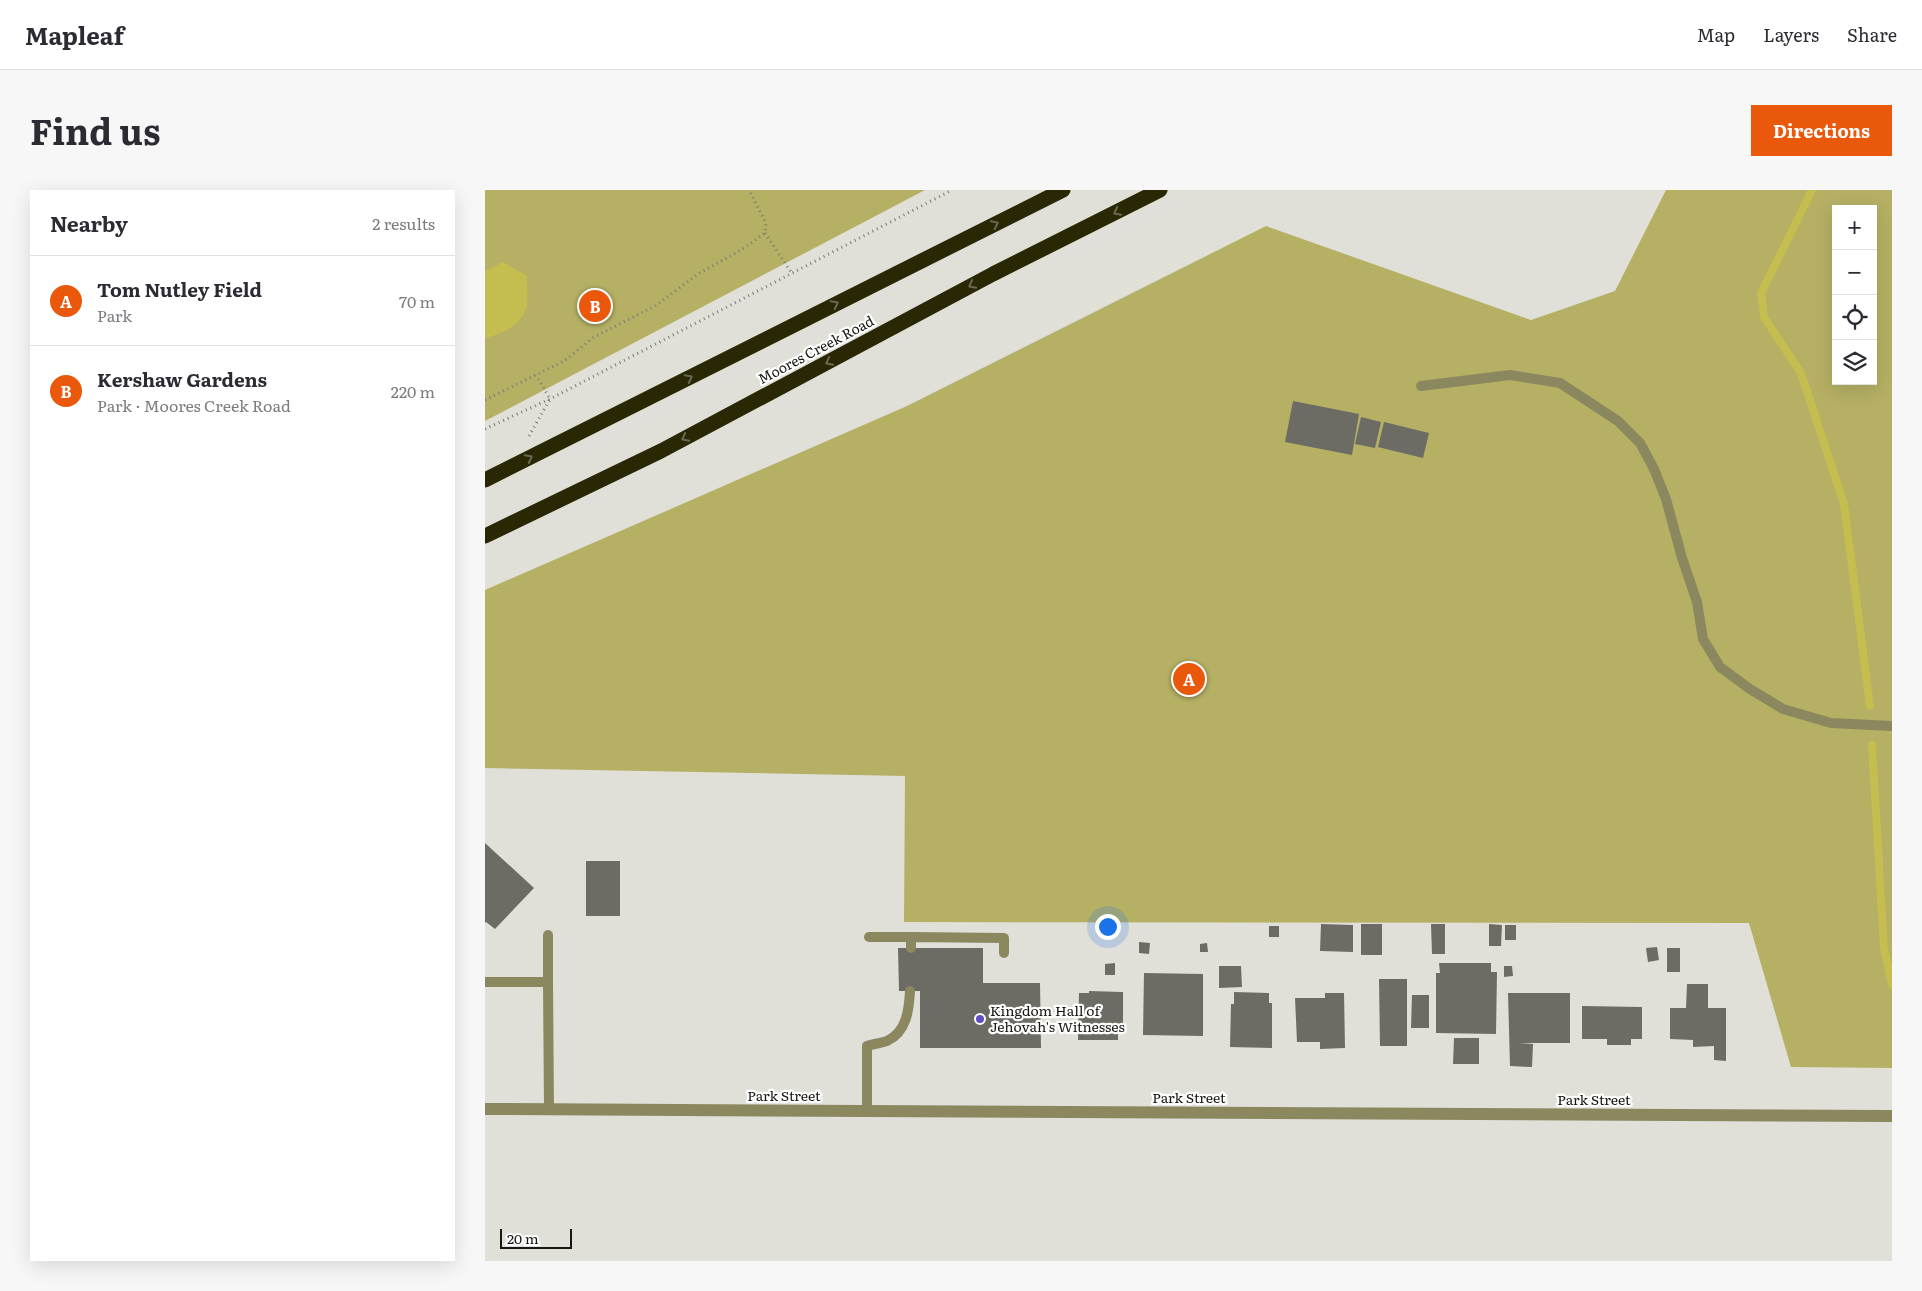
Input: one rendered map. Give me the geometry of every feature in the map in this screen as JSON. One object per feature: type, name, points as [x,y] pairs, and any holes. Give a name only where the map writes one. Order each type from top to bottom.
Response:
[{"type":"highway","points":[[485,480],[1063,190]]},
{"type":"highway","name":"Moores Creek Road","points":[[485,536],[661,451],[993,274],[1160,190]]},
{"type":"street","name":"Park Street","points":[[485,1109],[1892,1116]]},
{"type":"lane","points":[[1421,386],[1510,375],[1560,383],[1618,421],[1640,443],[1654,468],[1666,499],[1682,558],[1697,602],[1703,639],[1720,666],[1750,688],[1783,708],[1831,723],[1892,726]]},
{"type":"lane","points":[[548,936],[549,1109]]},
{"type":"lane","points":[[869,937],[1004,938],[1003,953]]},
{"type":"lane","points":[[911,937],[911,948]]},
{"type":"lane","points":[[485,982],[548,982]]},
{"type":"lane","points":[[867,1111],[867,1046],[888,1040],[899,1030],[909,1015],[910,991]]},
{"type":"path","points":[[749,190],[766,223],[765,233],[791,272]]},
{"type":"path","points":[[485,430],[549,399],[952,190]]},
{"type":"path","points":[[485,400],[564,361],[593,338],[655,306],[698,274],[741,250],[765,233]]},
{"type":"path","points":[[536,375],[549,399]]},
{"type":"shaded area","points":[[485,190],[925,190],[485,421]]},
{"type":"shaded area","points":[[1666,190],[1892,190],[1892,1068],[1791,1067],[1749,923],[904,922],[905,776],[485,768],[485,590],[907,406],[1266,226],[1531,320],[1615,291]]},
{"type":"shaded area","points":[[503,262],[527,276],[527,305],[521,318],[511,328],[485,338],[485,271]]},
{"type":"building","points":[[1293,401],[1359,414],[1352,455],[1285,442]]},
{"type":"building","points":[[1361,417],[1381,422],[1375,448],[1355,444]]},
{"type":"building","points":[[1384,422],[1429,433],[1423,458],[1378,447]]},
{"type":"building","points":[[485,843],[534,888],[495,929],[485,923]]},
{"type":"building","points":[[586,861],[620,861],[620,916],[586,916]]},
{"type":"building","points":[[1321,924],[1353,925],[1353,952],[1320,951]]},
{"type":"building","points":[[1361,924],[1382,924],[1382,955],[1361,955]]},
{"type":"building","points":[[1431,924],[1445,924],[1445,954],[1432,954]]},
{"type":"building","points":[[1489,924],[1502,925],[1501,946],[1489,946]]},
{"type":"building","points":[[1505,925],[1516,925],[1516,940],[1505,940]]},
{"type":"building","points":[[1269,926],[1279,926],[1279,937],[1269,937]]},
{"type":"building","points":[[1139,942],[1150,943],[1149,954],[1139,953]]},
{"type":"building","points":[[1207,943],[1208,952],[1200,952],[1200,944]]},
{"type":"building","points":[[1657,947],[1659,960],[1648,962],[1646,948]]},
{"type":"building","name":"Kingdom Hall of Jehovah's Witnesses","points":[[898,948],[983,948],[983,983],[1040,983],[1041,1048],[920,1048],[920,991],[899,991]]},
{"type":"building","points":[[1667,948],[1680,948],[1680,972],[1667,972]]},
{"type":"building","points":[[1115,963],[1115,975],[1105,975],[1105,964]]},
{"type":"building","points":[[1439,963],[1491,963],[1491,972],[1497,972],[1496,1034],[1436,1033],[1436,973],[1440,973]]},
{"type":"building","points":[[1219,966],[1241,966],[1242,987],[1219,988]]},
{"type":"building","points":[[1504,966],[1512,966],[1513,976],[1504,977]]},
{"type":"building","points":[[1144,973],[1203,974],[1203,1036],[1143,1035]]},
{"type":"building","points":[[1379,979],[1407,979],[1407,1046],[1380,1046]]},
{"type":"building","points":[[1687,984],[1708,984],[1708,1008],[1726,1008],[1726,1061],[1714,1060],[1714,1046],[1693,1047],[1693,1040],[1670,1039],[1670,1008],[1686,1008]]},
{"type":"building","points":[[1089,991],[1123,992],[1123,1032],[1118,1032],[1118,1040],[1078,1040],[1079,993],[1089,993]]},
{"type":"building","points":[[1234,992],[1269,993],[1269,1003],[1272,1003],[1272,1048],[1230,1047],[1231,1004],[1234,1004]]},
{"type":"building","points":[[1325,993],[1344,993],[1345,1048],[1320,1049],[1320,1042],[1297,1042],[1295,998],[1325,998]]},
{"type":"building","points":[[1508,993],[1570,993],[1570,1043],[1519,1043],[1533,1044],[1532,1067],[1510,1066]]},
{"type":"building","points":[[1412,995],[1429,995],[1429,1028],[1411,1028]]},
{"type":"building","points":[[1582,1006],[1642,1007],[1642,1039],[1631,1039],[1631,1045],[1607,1045],[1607,1039],[1582,1039]]},
{"type":"building","points":[[1454,1038],[1479,1038],[1479,1064],[1453,1064]]},
{"type":"waterway","points":[[1812,190],[1761,293],[1764,317],[1801,373],[1844,504],[1870,706]]},
{"type":"waterway","points":[[1872,745],[1884,948],[1892,985]]},
{"type":"place","name":"Kershaw Gardens","points":[[595,306]]},
{"type":"place","name":"Tom Nutley Field","points":[[1189,679]]},
{"type":"place","name":"Kingdom Hall of Jehovah's Witnesses","points":[[980,1019]]}]
